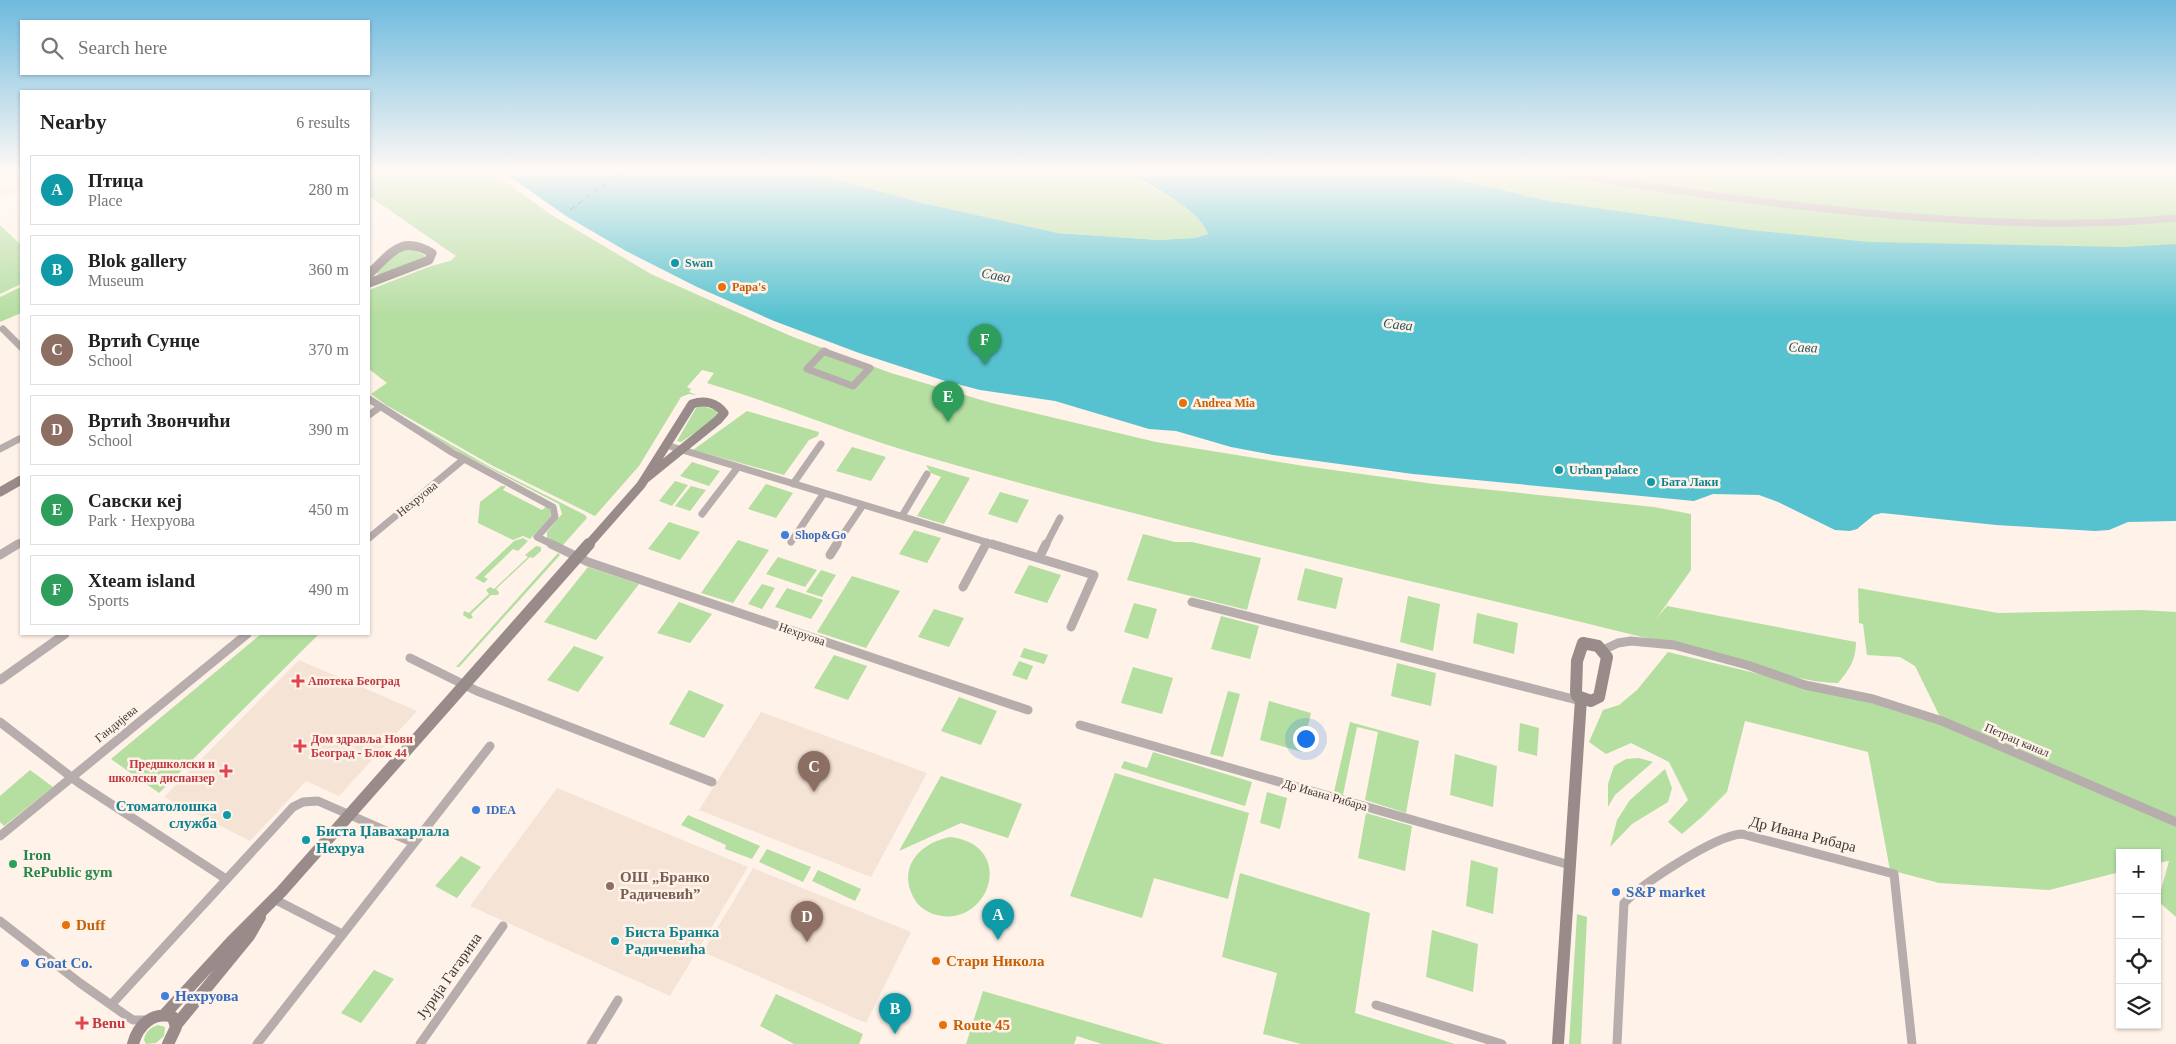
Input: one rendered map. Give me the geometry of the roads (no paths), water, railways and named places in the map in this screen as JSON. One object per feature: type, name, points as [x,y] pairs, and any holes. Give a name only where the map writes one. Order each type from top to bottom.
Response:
[{"type":"street","points":[[1990,220],[2050,223],[2122,223],[2157,220]]},
{"type":"street","points":[[413,242],[432,253],[429,260],[371,274],[404,244],[413,242]]},
{"type":"street","points":[[3,329],[20,346]]},
{"type":"street","points":[[824,351],[870,368],[853,386],[807,369],[824,351]]},
{"type":"street","points":[[370,400],[380,407],[370,414]]},
{"type":"street","points":[[173,1037],[249,936],[264,911],[274,899],[645,479],[718,420],[724,413],[721,408],[717,405],[702,402],[692,404],[645,479]]},
{"type":"street","name":"Нехруова","points":[[380,407],[464,459],[553,507],[555,517],[537,538],[577,557],[1028,710]]},
{"type":"street","points":[[0,449],[19,439]]},
{"type":"street","points":[[793,484],[821,444]]},
{"type":"street","points":[[666,445],[1094,575],[1071,627]]},
{"type":"street","name":"Нехруова","points":[[370,537],[464,459]]},
{"type":"street","points":[[702,514],[738,467]]},
{"type":"street","points":[[902,516],[927,474]]},
{"type":"street","points":[[0,492],[20,481]]},
{"type":"street","points":[[791,542],[824,493]]},
{"type":"street","points":[[830,554],[863,505]]},
{"type":"street","points":[[1039,558],[1060,518]]},
{"type":"street","points":[[963,587],[987,542]]},
{"type":"street","points":[[0,555],[20,543]]},
{"type":"street","points":[[1192,602],[1581,700],[1591,701],[1599,697],[1607,663],[1607,657],[1603,650],[1587,643],[1583,643],[1578,649],[1574,689],[1575,694],[1581,700],[1558,1044]]},
{"type":"street","points":[[0,680],[64,635]]},
{"type":"street","name":"Гандијева","points":[[0,836],[246,635]]},
{"type":"street","name":"Петрац канал","points":[[1603,650],[1618,643],[1631,641],[1674,645],[1747,665],[1805,685],[1873,699],[1942,721],[2176,822]]},
{"type":"street","points":[[410,658],[464,685],[712,782]]},
{"type":"street","points":[[0,722],[70,777],[226,879]]},
{"type":"street","name":"Др Ивана Рибара","points":[[1080,725],[1570,865]]},
{"type":"street","points":[[257,1044],[490,746]]},
{"type":"street","points":[[111,1005],[293,807],[303,802],[318,801],[414,843]]},
{"type":"street","name":"Др Ивана Рибара","points":[[1617,1044],[1622,907],[1632,894],[1735,834],[1751,836],[1894,874],[1912,1044]]},
{"type":"street","points":[[274,899],[342,934]]},
{"type":"street","points":[[0,921],[111,1005],[134,1020],[148,1020],[165,1014],[242,930],[264,911]]},
{"type":"street","name":"Јурија Гагарина","points":[[420,1044],[503,926]]},
{"type":"street","points":[[591,1044],[618,1000]]},
{"type":"street","points":[[1376,1005],[1502,1044]]},
{"type":"street","points":[[165,1014],[173,1017],[173,1037]]},
{"type":"street","points":[[134,1020],[135,1039]]},
{"type":"street","points":[[135,1039],[148,1020]]},
{"type":"water","name":"Сава","points":[[572,220],[998,220],[1058,233],[1158,240],[1195,238],[1208,234],[1199,220],[1678,220],[1750,230],[1869,242],[2126,247],[2176,244],[2176,521],[2128,522],[2109,530],[2095,531],[1996,525],[1882,513],[1874,515],[1857,529],[1850,531],[1835,530],[1778,502],[1759,495],[1713,494],[1694,501],[1413,474],[1273,455],[1231,447],[1176,431],[1149,429],[1055,401],[980,390],[942,380],[859,353],[774,321],[697,287],[626,251]]},
{"type":"place","name":"Swan","points":[[675,263]]},
{"type":"place","name":"Papa's","points":[[722,287]]},
{"type":"place","name":"Xteam island","points":[[985,365]]},
{"type":"place","name":"Andrea Mia","points":[[1183,403]]},
{"type":"place","name":"Савски кеј","points":[[948,422]]},
{"type":"place","name":"Urban palace","points":[[1559,470]]},
{"type":"place","name":"Бата Лаки","points":[[1651,482]]},
{"type":"place","name":"Shop&Go","points":[[785,535]]},
{"type":"place","name":"Апотека Београд","points":[[298,681]]},
{"type":"place","name":"Дом здравља Нови Београд - Блок 44","points":[[300,746]]},
{"type":"place","name":"Предшколски и школски диспанзер","points":[[226,771]]},
{"type":"place","name":"Вртић Сунце","points":[[814,792]]},
{"type":"place","name":"IDEA","points":[[476,810]]},
{"type":"place","name":"Стоматолошка служба","points":[[227,815]]},
{"type":"place","name":"Биста Џавахарлала Нехруа","points":[[306,840]]},
{"type":"place","name":"Iron RePublic gym","points":[[13,864]]},
{"type":"place","name":"ОШ „Бранко Радичевић”","points":[[610,886]]},
{"type":"place","name":"S&P market","points":[[1616,892]]},
{"type":"place","name":"Duff","points":[[66,925]]},
{"type":"place","name":"Птица","points":[[998,940]]},
{"type":"place","name":"Биста Бранка Радичевића","points":[[615,941]]},
{"type":"place","name":"Вртић Звончићи","points":[[807,942]]},
{"type":"place","name":"Стари Никола","points":[[936,961]]},
{"type":"place","name":"Goat Co.","points":[[25,963]]},
{"type":"place","name":"Нехруова","points":[[165,996]]},
{"type":"place","name":"Benu","points":[[82,1023]]},
{"type":"place","name":"Route 45","points":[[943,1025]]},
{"type":"place","name":"Blok gallery","points":[[895,1034]]}]
